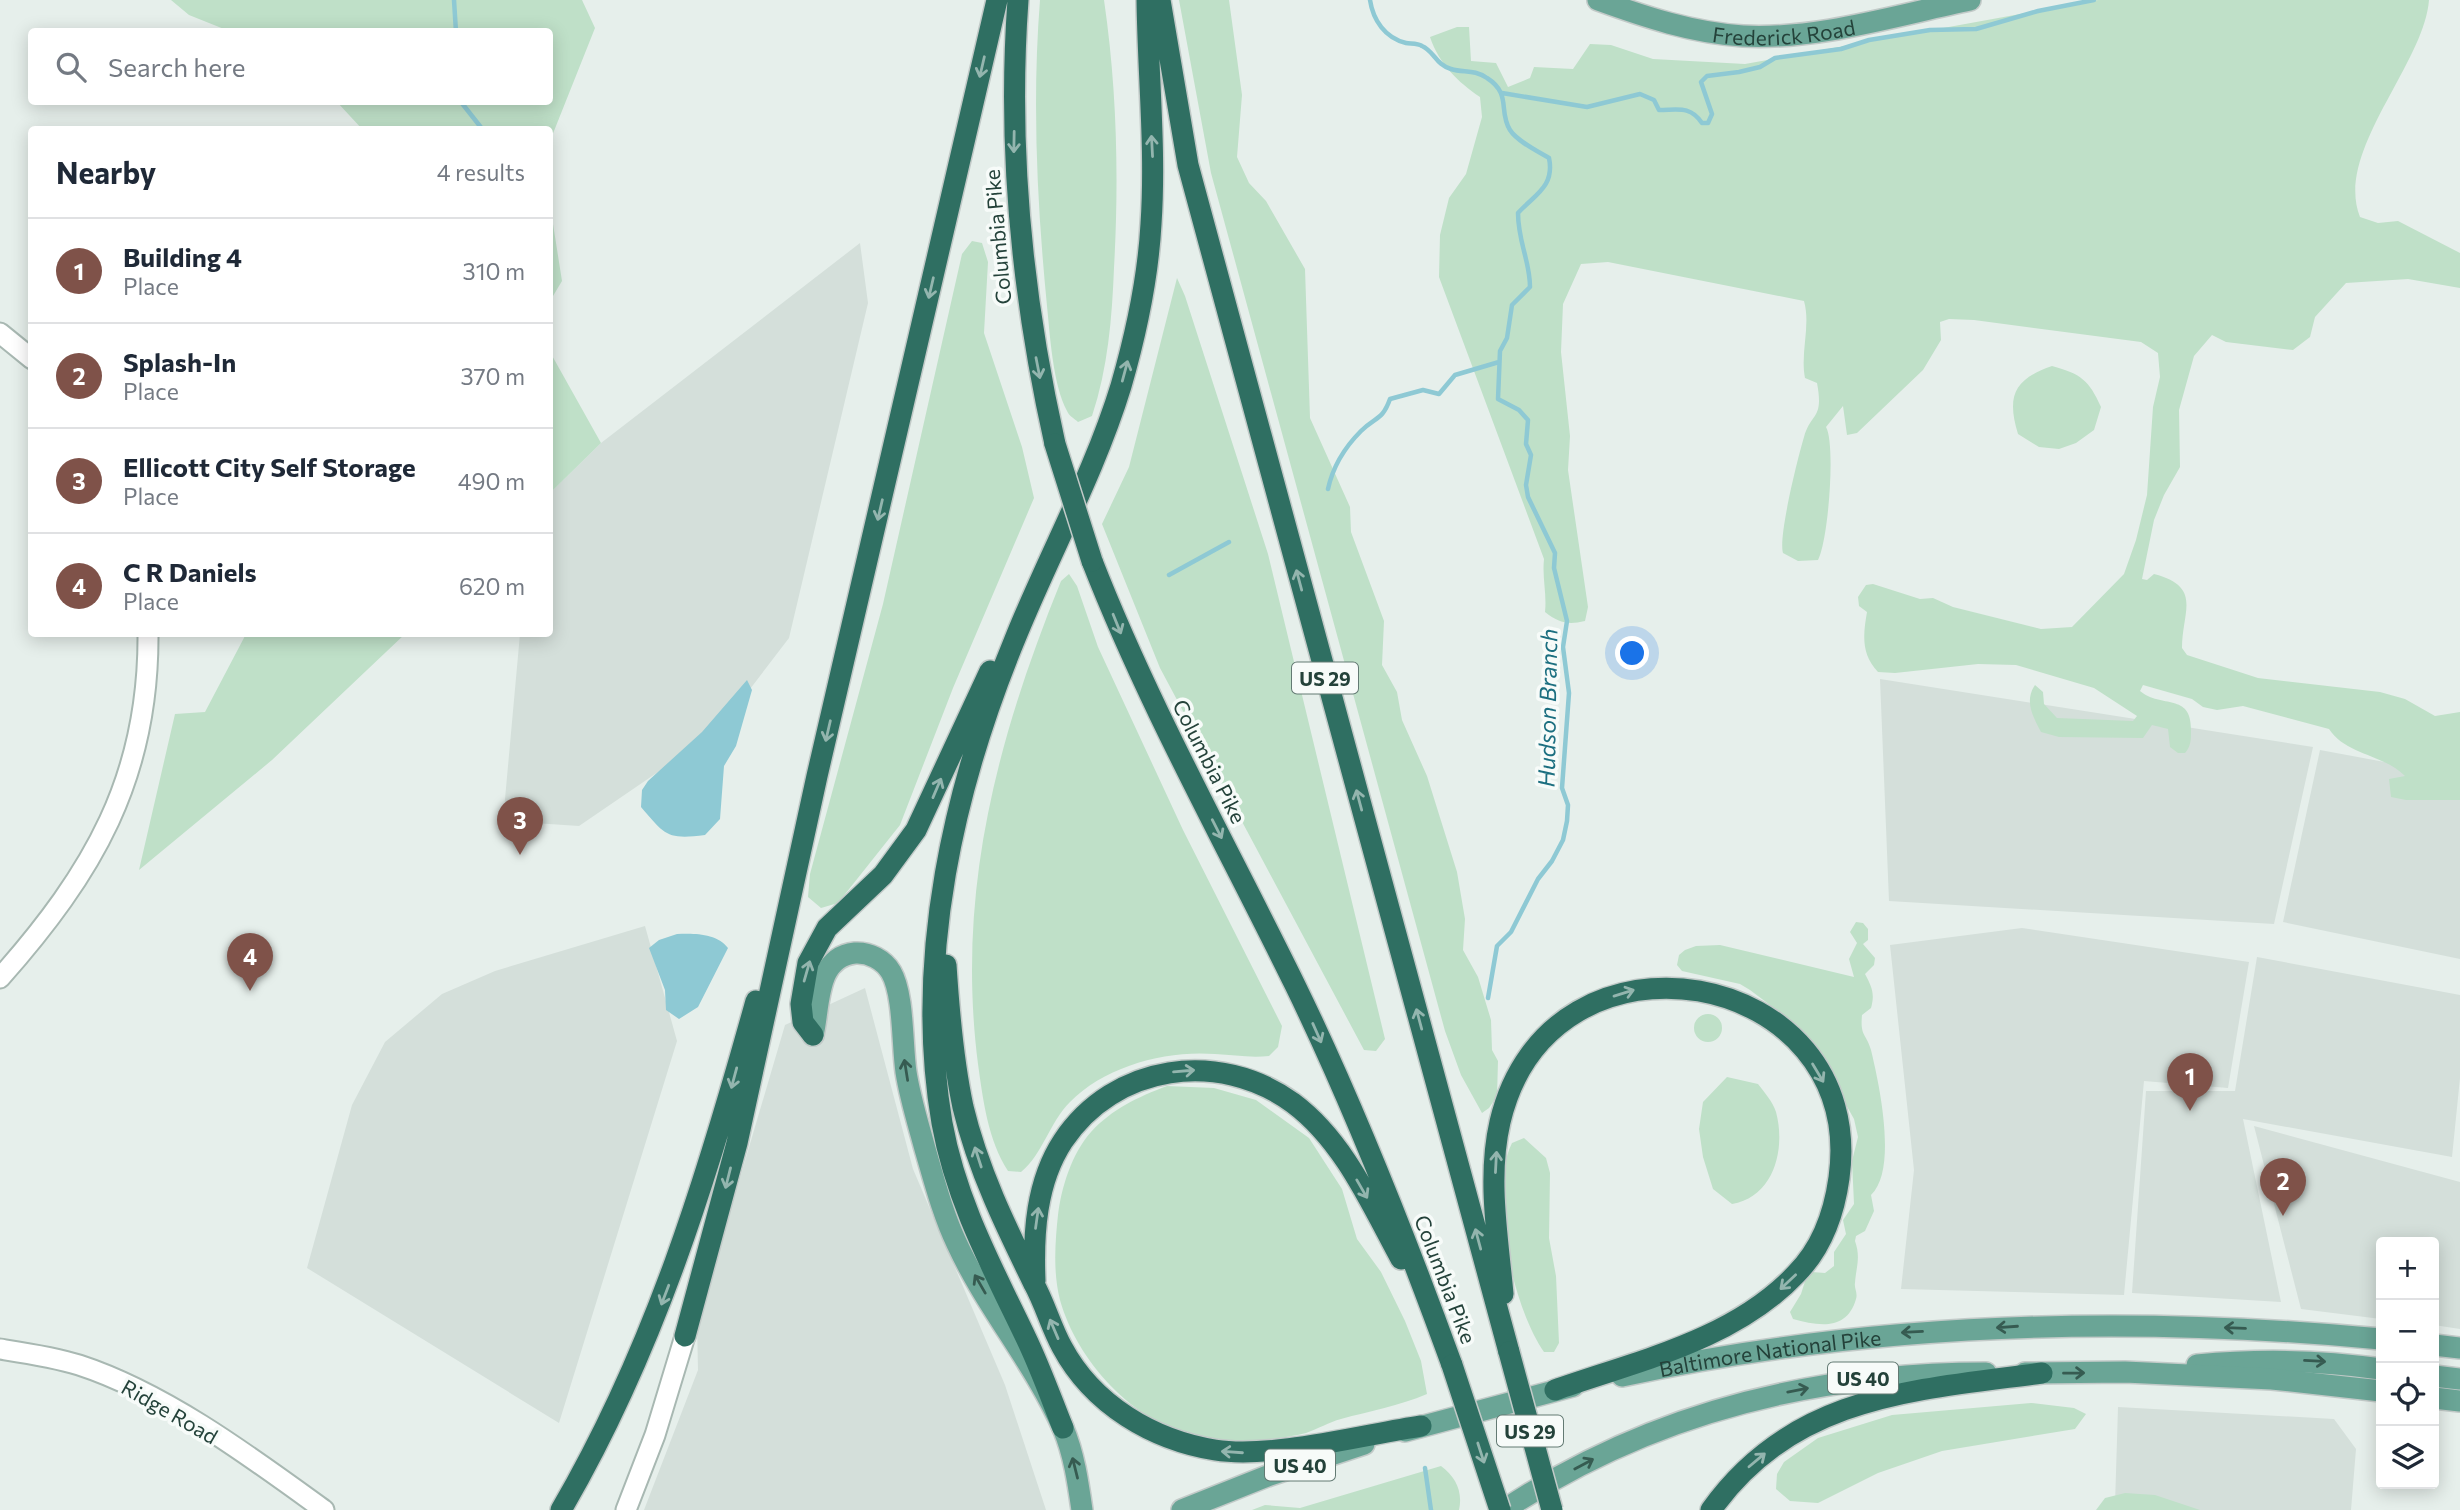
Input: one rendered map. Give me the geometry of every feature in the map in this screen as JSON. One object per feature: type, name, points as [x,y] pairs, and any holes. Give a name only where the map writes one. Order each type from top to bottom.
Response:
[{"type":"highway","points":[[685,1336],[737,1143],[817,776],[997,0]]},
{"type":"highway","name":"Columbia Pike","points":[[1018,0],[1014,154],[1030,323],[1055,444],[1092,561],[1130,654],[1296,987],[1353,1114],[1438,1327],[1502,1510]]},
{"type":"highway","points":[[1063,1427],[1028,1342],[977,1239],[953,1171],[935,1067],[933,971],[949,860],[974,754],[1016,636],[1104,436],[1121,384],[1144,280],[1152,227],[1153,167],[1147,0]]},
{"type":"highway","name":"Columbia Pike","points":[[1160,0],[1171,82],[1188,165],[1552,1510]]},
{"type":"highway","points":[[813,1035],[803,1022],[801,1004],[803,983],[812,955],[827,928],[883,875],[916,830],[997,656],[1058,541]]},
{"type":"highway","points":[[561,1510],[639,1356],[689,1228],[729,1098],[817,776]]},
{"type":"highway","points":[[949,860],[945,958],[950,1017],[964,1107],[992,1197],[1036,1286],[1062,1347],[1080,1375],[1119,1412],[1162,1437],[1207,1448],[1242,1452],[1420,1426]]},
{"type":"highway","points":[[1509,1352],[1494,1194],[1495,1156],[1500,1121],[1511,1092],[1543,1041],[1565,1021],[1592,1005],[1623,992],[1653,986],[1713,992],[1741,1002],[1786,1032],[1823,1079],[1840,1133],[1841,1164],[1837,1194],[1830,1221],[1815,1252],[1774,1295],[1709,1335],[1555,1390]]},
{"type":"highway","points":[[1036,1286],[1038,1209],[1052,1164],[1062,1142],[1077,1123],[1116,1090],[1137,1080],[1186,1069],[1215,1070],[1242,1076],[1270,1088],[1293,1103],[1332,1141],[1364,1192],[1438,1327]]},
{"type":"highway","points":[[1711,1510],[1737,1476],[1767,1451],[1799,1429],[1858,1402],[1907,1391],[2042,1373]]},
{"type":"main road","name":"Frederick Road","points":[[1598,0],[1673,25],[1744,36],[1805,32],[1970,0]]},
{"type":"main road","points":[[813,1035],[819,995],[830,966],[842,957],[856,953],[883,962],[892,974],[896,989],[906,1074],[915,1113],[957,1244],[1063,1427],[1077,1471],[1082,1510]]},
{"type":"main road","name":"Baltimore National Pike","points":[[1182,1510],[1269,1475],[1420,1426],[1555,1390],[1719,1355],[1876,1335],[2037,1325],[2249,1329],[2376,1339]]},
{"type":"main road","points":[[2439,1346],[2460,1348]]},
{"type":"main road","points":[[2125,1372],[2256,1359],[2321,1361],[2376,1368]]},
{"type":"main road","name":"Baltimore National Pike","points":[[1502,1510],[1614,1447],[1680,1422],[1742,1403],[1857,1379],[1932,1373],[2125,1372],[2272,1380],[2376,1390]]},
{"type":"main road","points":[[2439,1377],[2460,1379]]},
{"type":"main road","points":[[2439,1399],[2460,1401]]},
{"type":"street","points":[[0,333],[28,356]]},
{"type":"street","points":[[0,978],[56,913],[84,872],[107,829],[122,792],[141,722],[148,637]]},
{"type":"street","points":[[626,1510],[655,1434],[685,1336]]},
{"type":"street","name":"Ridge Road","points":[[0,1349],[78,1364],[126,1383],[194,1423],[324,1510]]},
{"type":"shaded area","points":[[860,243],[868,303],[789,638],[718,731],[579,826],[503,821],[520,637],[553,637],[553,490],[601,443]]},
{"type":"shaded area","points":[[1880,679],[2313,747],[2274,924],[1889,901]]},
{"type":"shaded area","points":[[2320,750],[2460,776],[2460,959],[2283,922]]},
{"type":"shaded area","points":[[645,926],[677,1041],[559,1423],[307,1268],[352,1105],[385,1042],[442,994],[495,971]]},
{"type":"shaded area","points":[[2022,928],[2249,962],[2228,1088],[2144,1081],[2124,1295],[1901,1289],[1914,1170],[1890,945]]},
{"type":"shaded area","points":[[2257,957],[2460,995],[2460,1078],[2452,1157],[2243,1119],[2281,1302],[2132,1293],[2146,1091],[2235,1091]]},
{"type":"shaded area","points":[[865,988],[913,1169],[1005,1385],[1046,1510],[644,1510],[698,1370],[697,1324],[785,1025]]},
{"type":"shaded area","points":[[2254,1126],[2460,1182],[2460,1329],[2439,1326],[2439,1237],[2376,1237],[2376,1318],[2301,1309]]},
{"type":"shaded area","points":[[2118,1407],[2334,1419],[2356,1449],[2351,1510],[2135,1510],[2115,1505]]},
{"type":"green space","points":[[171,0],[582,0],[595,28],[553,133],[553,126],[359,126],[340,105],[553,105],[553,28],[222,28],[189,15]]},
{"type":"green space","points":[[1040,0],[1104,0],[1112,67],[1116,201],[1110,324],[1102,380],[1092,416],[1078,422],[1067,411],[1062,400],[1051,346],[1038,191],[1036,115]]},
{"type":"green space","points":[[1179,0],[1229,0],[1242,95],[1237,157],[1249,183],[1266,201],[1305,269],[1310,418],[1350,507],[1351,532],[1384,621],[1382,665],[1397,692],[1402,720],[1427,776],[1457,872],[1465,919],[1463,950],[1478,977],[1491,1020],[1492,1050],[1498,1061],[1497,1096],[1482,1113],[1461,1075],[1445,1031],[1211,173]]},
{"type":"green space","points":[[2098,0],[2429,0],[2424,25],[2369,137],[2359,165],[2355,192],[2360,217],[2378,223],[2398,221],[2460,253],[2460,288],[2408,279],[2346,283],[2315,317],[2310,337],[2293,350],[2226,342],[2212,335],[2194,356],[2179,410],[2180,467],[2154,520],[2142,579],[2147,580],[2154,574],[2169,579],[2184,593],[2186,612],[2182,648],[2187,655],[2258,678],[2380,692],[2405,699],[2435,716],[2460,712],[2460,800],[2406,800],[2391,797],[2389,779],[2405,776],[2396,769],[2345,744],[2329,729],[2243,706],[2217,710],[2203,707],[2192,699],[2143,685],[2140,691],[2174,703],[2187,711],[2190,719],[2190,743],[2185,753],[2178,753],[2170,747],[2168,729],[2152,725],[2143,738],[2059,737],[2041,732],[2030,703],[2035,685],[2043,692],[2044,704],[2057,718],[2133,721],[2137,716],[2094,688],[2016,665],[1978,664],[1895,673],[1878,672],[1872,665],[1865,644],[1867,612],[1859,606],[1858,597],[1866,585],[1873,584],[1920,599],[1933,598],[1953,607],[2041,629],[2072,627],[2124,574],[2147,495],[2153,407],[2160,377],[2158,353],[2141,342],[1974,320],[1949,319],[1940,322],[1941,340],[1923,370],[1857,433],[1847,435],[1843,406],[1826,427],[1829,437],[1830,472],[1828,515],[1822,550],[1818,560],[1798,561],[1783,553],[1783,531],[1801,447],[1819,404],[1817,383],[1805,378],[1804,301],[1608,262],[1581,264],[1563,304],[1561,352],[1570,436],[1568,470],[1588,607],[1585,621],[1579,622],[1564,622],[1545,612],[1544,559],[1439,277],[1440,235],[1449,198],[1466,174],[1482,117],[1480,97],[1450,72],[1430,37],[1457,27],[1469,27],[1471,61],[1496,63],[1508,87],[1530,78],[1534,67],[1573,69],[1590,44],[1611,45],[1653,59],[1745,64]]},
{"type":"green space","points":[[553,224],[562,281],[553,296]]},
{"type":"green space","points":[[972,241],[982,243],[988,262],[984,333],[1022,447],[1034,498],[953,688],[900,825],[838,903],[821,908],[808,897],[810,874],[883,604],[962,254]]},
{"type":"green space","points":[[1177,278],[1268,554],[1385,1039],[1376,1051],[1364,1050],[1160,668],[1102,524],[1129,467]]},
{"type":"green space","points":[[553,357],[601,443],[553,490]]},
{"type":"green space","points":[[2052,366],[2083,379],[2101,407],[2094,430],[2076,443],[2059,449],[2039,447],[2018,434],[2013,409],[2017,390],[2022,383]]},
{"type":"green space","points":[[1069,574],[1077,586],[1098,647],[1183,830],[1282,1026],[1278,1047],[1269,1056],[1196,1053],[1157,1058],[1118,1070],[1084,1089],[1070,1102],[1029,1165],[1021,1172],[1008,1171],[991,1133],[978,1064],[973,1000],[973,938],[978,877],[987,817],[1018,699],[1061,581]]},
{"type":"green space","points":[[244,637],[402,637],[272,760],[139,870],[175,714],[205,712]]},
{"type":"green space","points":[[1856,922],[1863,923],[1868,929],[1868,940],[1863,944],[1875,958],[1874,965],[1865,974],[1873,999],[1871,1008],[1862,1015],[1862,1022],[1871,1050],[1882,1104],[1884,1166],[1879,1183],[1871,1195],[1874,1211],[1865,1231],[1856,1236],[1856,1297],[1852,1309],[1839,1321],[1822,1324],[1793,1319],[1790,1312],[1801,1294],[1807,1275],[1812,1272],[1825,1273],[1834,1266],[1834,1252],[1846,1234],[1843,1220],[1854,1204],[1852,1161],[1858,1137],[1854,1119],[1840,1094],[1827,1060],[1798,1026],[1740,984],[1682,971],[1677,965],[1679,955],[1685,950],[1696,946],[1720,945],[1854,977],[1849,959],[1857,943],[1850,932]]},
{"type":"green space","points":[[1708,1014],[1718,1018],[1722,1028],[1718,1038],[1708,1042],[1698,1038],[1694,1028],[1698,1018]]},
{"type":"green space","points":[[1727,1077],[1758,1084],[1775,1108],[1779,1126],[1778,1156],[1767,1182],[1746,1200],[1732,1204],[1713,1189],[1703,1157],[1699,1129],[1703,1102]]},
{"type":"green space","points":[[1167,1086],[1214,1088],[1256,1100],[1309,1138],[1342,1189],[1357,1239],[1381,1272],[1405,1321],[1421,1361],[1427,1394],[1337,1420],[1306,1433],[1265,1440],[1222,1440],[1196,1437],[1151,1418],[1111,1386],[1094,1366],[1068,1323],[1058,1290],[1055,1247],[1062,1194],[1073,1160],[1091,1132],[1126,1104]]},
{"type":"green space","points":[[1524,1138],[1546,1158],[1550,1173],[1549,1238],[1556,1276],[1559,1343],[1554,1352],[1544,1352],[1533,1332],[1522,1308],[1507,1250],[1502,1191],[1505,1165],[1512,1143]]},
{"type":"green space","points":[[2031,1403],[2074,1408],[2086,1414],[2075,1429],[1942,1451],[1878,1473],[1818,1503],[1790,1501],[1776,1489],[1777,1474],[1784,1462],[1818,1438],[1892,1415]]},
{"type":"green space","points":[[1441,1466],[1457,1485],[1459,1510],[1252,1510],[1265,1505],[1300,1508]]},
{"type":"green space","points":[[2125,1493],[2155,1495],[2200,1510],[2096,1510],[2105,1498]]},
{"type":"water","points":[[747,680],[752,690],[736,746],[724,766],[720,819],[705,835],[674,836],[656,824],[641,807],[642,790],[648,781],[702,732]]},
{"type":"water","points":[[677,934],[711,937],[718,939],[728,948],[698,1007],[679,1019],[666,1010],[665,990],[649,948],[659,940]]},
{"type":"waterway","points":[[454,0],[456,28]]},
{"type":"waterway","name":"Hudson Branch","points":[[1370,0],[1377,21],[1392,37],[1426,48],[1446,67],[1478,73],[1495,84],[1502,96],[1510,130],[1522,142],[1549,158],[1550,168],[1546,183],[1518,213],[1530,287],[1512,305],[1507,338],[1500,351],[1498,399],[1519,410],[1528,420],[1526,444],[1531,455],[1526,485],[1528,497],[1555,553],[1554,568],[1567,621],[1563,647],[1569,693],[1562,788],[1568,805],[1567,821],[1563,840],[1552,861],[1538,879],[1511,932],[1497,946],[1488,998]]},
{"type":"waterway","points":[[1502,93],[1587,107],[1640,94],[1654,100],[1659,110],[1688,111],[1702,123],[1708,123],[1712,114],[1701,82],[1707,76],[1739,72],[1760,67],[1775,58],[1841,49],[1869,40],[1930,30],[1976,29],[2038,11],[2094,0]]},
{"type":"waterway","points":[[463,105],[480,126]]},
{"type":"waterway","points":[[1328,489],[1336,465],[1345,450],[1361,431],[1381,415],[1390,399],[1423,390],[1439,394],[1455,375],[1499,362]]},
{"type":"waterway","points":[[1169,575],[1229,542]]},
{"type":"waterway","name":"Hudson Branch","points":[[1425,1468],[1431,1510]]},
{"type":"place","name":"Ellicott City Self Storage","points":[[520,855]]},
{"type":"place","name":"C R Daniels","points":[[250,991]]},
{"type":"place","name":"Building 4","points":[[2190,1111]]},
{"type":"place","name":"Splash-In","points":[[2283,1216]]}]
